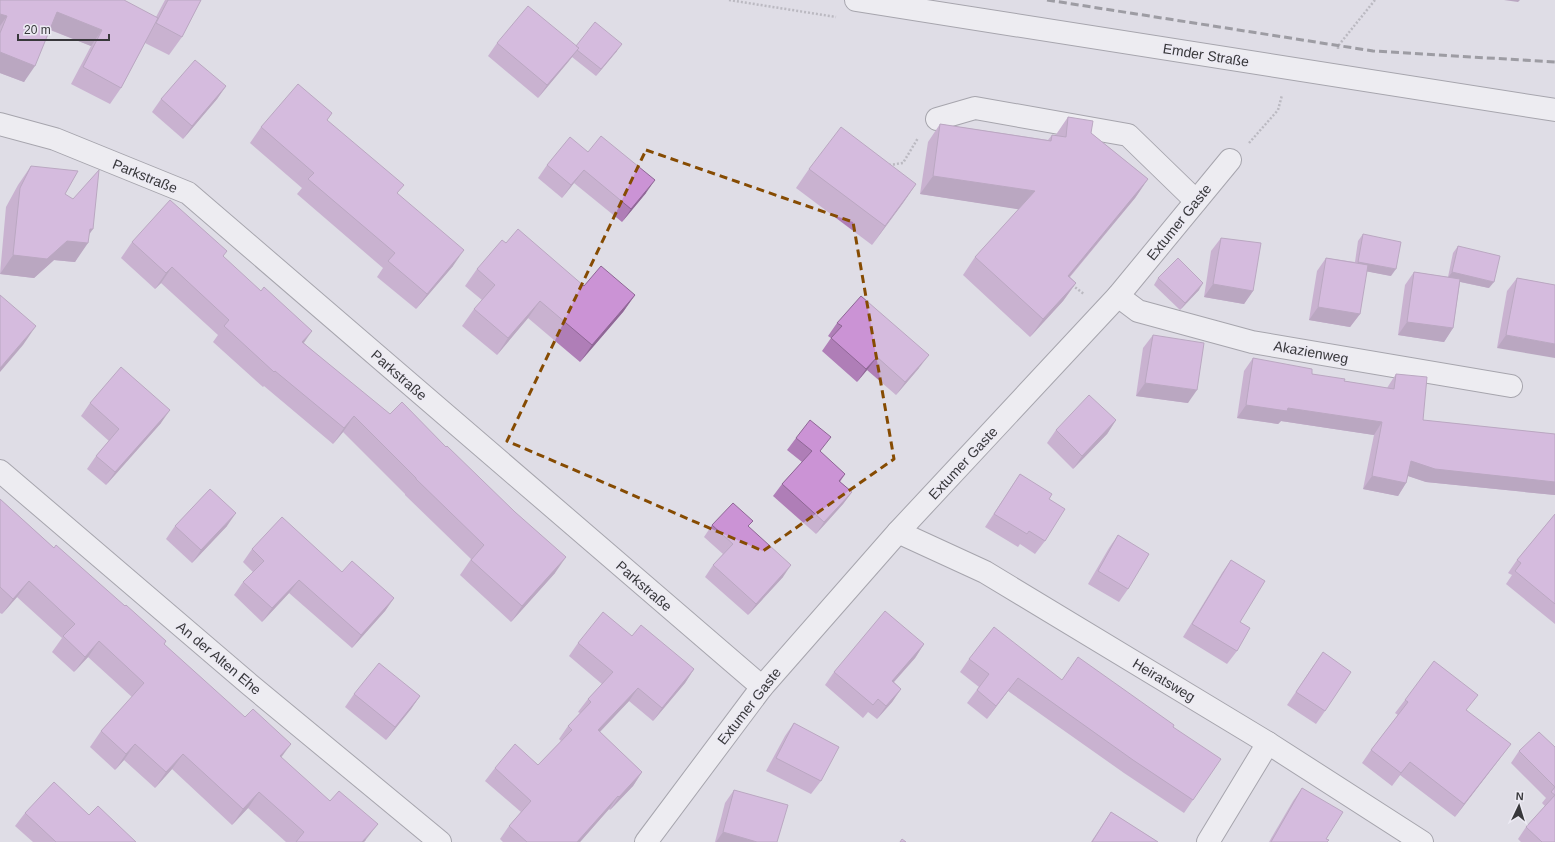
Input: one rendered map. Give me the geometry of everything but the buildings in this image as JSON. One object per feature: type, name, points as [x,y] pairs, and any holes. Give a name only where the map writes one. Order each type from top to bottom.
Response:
[{"type":"street","name":"Emder Straße","points":[[856,0],[1555,110]]},
{"type":"street","points":[[937,119],[975,108],[1128,135],[1196,201]]},
{"type":"street","name":"Parkstraße","points":[[0,124],[55,139],[188,193],[762,687]]},
{"type":"street","name":"Extumer Gaste","points":[[646,842],[762,687],[898,532],[1111,304],[1230,160]]},
{"type":"street","name":"Akazienweg","points":[[1111,304],[1252,342],[1511,386]]},
{"type":"street","name":"An der Alten Ehe","points":[[0,471],[249,684],[440,842]]},
{"type":"street","name":"Heiratsweg","points":[[898,532],[985,572],[1268,743],[1422,842]]},
{"type":"street","points":[[1208,842],[1268,743]]},
{"type":"path","points":[[1333,75],[1338,46],[1376,0]]},
{"type":"path","points":[[1230,160],[1255,137],[1278,110],[1284,91]]},
{"type":"path","points":[[882,167],[902,162],[917,139],[937,119]]},
{"type":"path","points":[[1070,282],[1111,304]]},
{"type":"highlighted area","points":[[646,150],[853,222],[894,459],[763,551],[507,441]]},
{"type":"railway","points":[[1047,0],[1373,51],[1555,62]]}]
